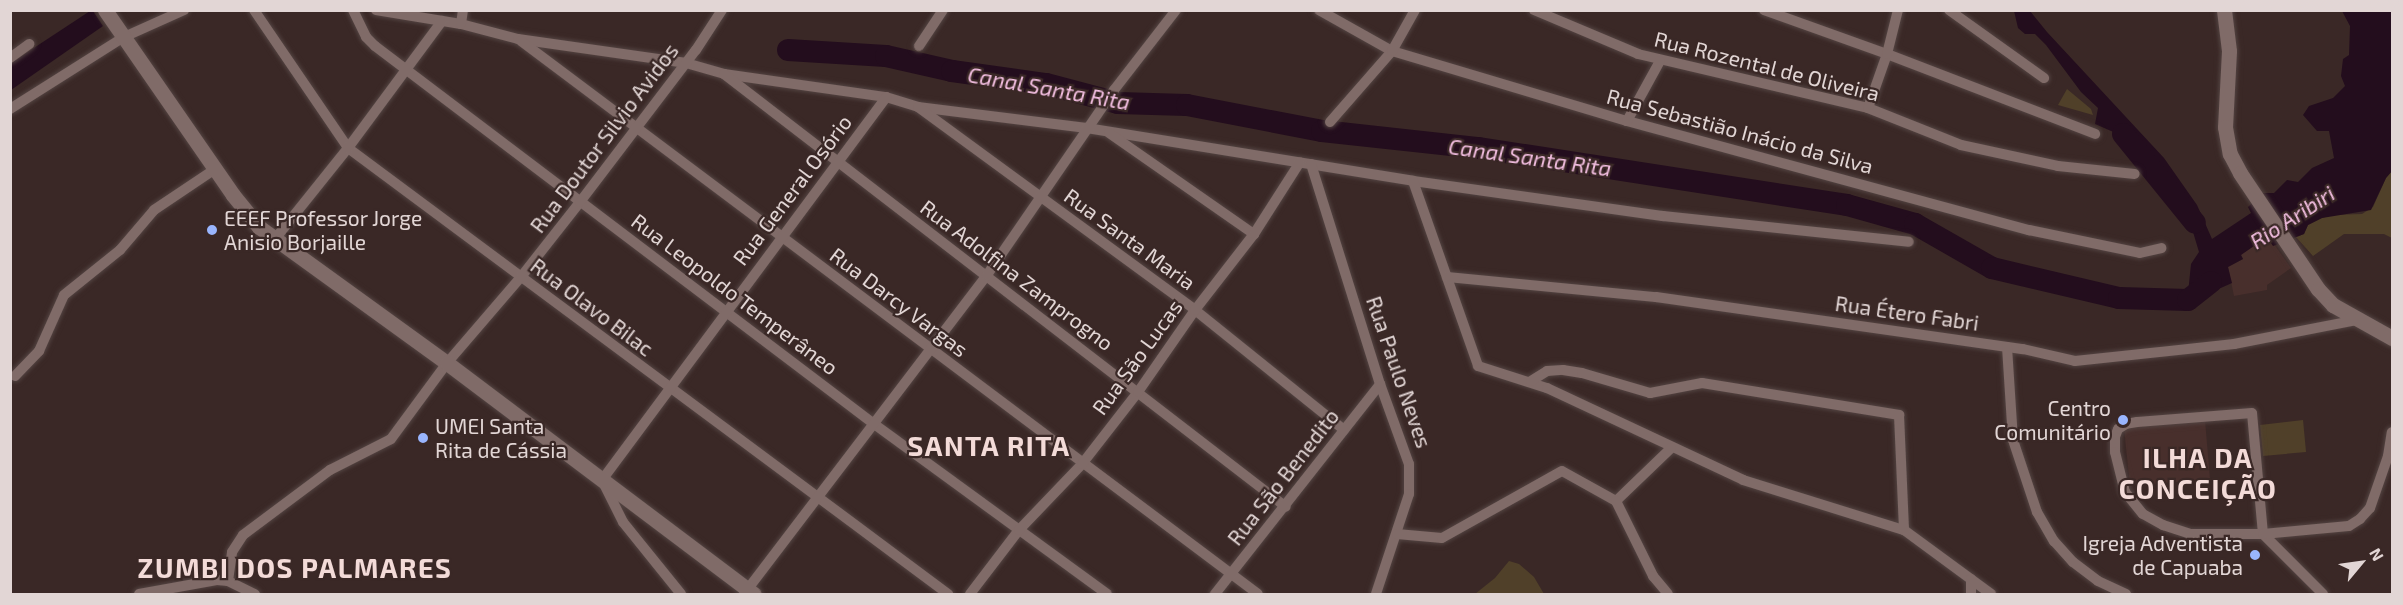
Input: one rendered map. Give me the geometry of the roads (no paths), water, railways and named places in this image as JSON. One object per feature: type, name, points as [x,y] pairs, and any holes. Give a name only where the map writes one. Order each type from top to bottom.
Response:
[{"type":"street","points":[[10,109],[124,37],[184,10]]},
{"type":"street","name":"Rua Olavo Bilac","points":[[254,10],[348,148],[669,389],[948,594]]},
{"type":"street","name":"Rua Leopoldo Temperâneo","points":[[353,10],[366,37],[405,69],[874,424],[1107,594]]},
{"type":"street","points":[[376,10],[461,24],[518,39],[686,63],[723,74],[886,97],[918,107],[1087,128],[1413,181],[1663,216],[1909,242]]},
{"type":"street","points":[[461,24],[463,10]]},
{"type":"street","name":"Rua Doutor Silvio Avidos","points":[[228,581],[232,552],[243,535],[330,470],[391,439],[447,363],[521,278],[580,202],[686,63],[722,10]]},
{"type":"street","points":[[919,46],[943,10]]},
{"type":"street","points":[[110,17],[246,212],[276,239],[447,363],[749,593],[928,349],[987,275],[1114,90],[1176,10]]},
{"type":"street","name":"Rua Sebastião Inácio da Silva","points":[[1319,10],[1392,51],[1627,122],[2047,235],[2140,253],[2161,248]]},
{"type":"street","points":[[1330,122],[1392,51],[1415,10]]},
{"type":"street","name":"Rua Rozental de Oliveira","points":[[1534,10],[1660,61],[1868,108],[1960,145],[2058,166],[2135,174]]},
{"type":"street","points":[[1764,10],[1887,54],[2095,134]]},
{"type":"street","points":[[1868,108],[1887,54],[1898,10]]},
{"type":"street","points":[[1949,10],[2044,78]]},
{"type":"street","points":[[2224,10],[2229,51],[2225,127],[2230,154],[2288,246],[2332,305],[2392,338]]},
{"type":"street","points":[[276,239],[348,148],[442,21]]},
{"type":"street","name":"Rua Darcy Vargas","points":[[518,39],[928,349],[1258,594]]},
{"type":"street","points":[[10,58],[28,44]]},
{"type":"street","points":[[1627,122],[1660,61]]},
{"type":"street","name":"Rua Adolfina Zamprogno","points":[[723,74],[1286,507]]},
{"type":"street","name":"Rua General Osório","points":[[602,480],[780,236],[886,97]]},
{"type":"street","name":"Rua Santa Maria","points":[[918,107],[1195,310],[1344,430]]},
{"type":"street","points":[[1106,131],[1254,234]]},
{"type":"street","name":"Rua São Lucas","points":[[970,594],[1019,530],[1082,464],[1138,392],[1195,310],[1305,163]]},
{"type":"street","name":"Rua Paulo Neves","points":[[1305,163],[1380,384],[1405,449],[1411,479],[1397,534],[1376,594]]},
{"type":"street","points":[[15,376],[39,351],[64,295],[120,250],[154,210],[215,169]]},
{"type":"street","points":[[1413,181],[1478,366],[1531,381],[1743,480],[1904,530],[1991,594]]},
{"type":"street","name":"Rua Étero Fabri","points":[[1447,277],[1656,297],[2007,347],[2060,358],[2088,360],[2234,345],[2358,320]]},
{"type":"street","points":[[2007,347],[2013,440],[2037,512],[2054,541],[2073,562],[2098,581],[2126,594]]},
{"type":"street","points":[[1531,381],[1547,371],[1563,370],[1582,373],[1650,393],[1702,383],[1899,415],[1904,530]]},
{"type":"street","name":"Rua São Benedito","points":[[1215,594],[1286,507],[1380,384]]},
{"type":"street","points":[[2323,594],[2263,534],[2252,413],[2126,424],[2118,429],[2113,444],[2124,492],[2143,514],[2163,525],[2191,534],[2263,534],[2349,526],[2360,519],[2370,508],[2388,456],[2392,432]]},
{"type":"street","points":[[1616,501],[1671,448]]},
{"type":"street","points":[[1397,534],[1442,538],[1562,471],[1616,501],[1653,576],[1668,594]]},
{"type":"street","points":[[602,480],[623,522],[681,594]]},
{"type":"street","points":[[1971,579],[1971,594]]},
{"type":"street","points":[[139,594],[196,582],[228,581],[255,594]]},
{"type":"water","points":[[93,11],[103,26],[11,90],[11,63]]},
{"type":"water","name":"Rio Aribiri","points":[[2014,11],[2030,11],[2164,158],[2197,205],[2212,239],[2251,213],[2248,207],[2263,193],[2274,193],[2287,180],[2298,182],[2312,168],[2334,158],[2329,131],[2317,131],[2303,115],[2309,106],[2333,98],[2345,86],[2341,76],[2343,59],[2349,55],[2350,26],[2342,11],[2392,11],[2392,171],[2386,178],[2371,210],[2322,218],[2308,225],[2304,234],[2273,246],[2267,237],[2241,255],[2243,259],[2228,267],[2232,283],[2187,303],[2191,264],[2199,252],[2190,222],[2163,177],[2150,177],[2146,162],[2118,134],[2095,124],[2098,108],[2081,92],[2035,34],[2025,34],[2018,28]]},
{"type":"waterway","name":"Canal Santa Rita","points":[[788,50],[886,56],[952,71],[1046,84],[1118,103],[1187,105],[1322,131],[1479,148],[1847,205],[1915,224],[1992,268],[2119,298],[2188,300],[2211,282]]},
{"type":"waterway","name":"Rio Aribiri","points":[[2123,134],[2195,223]]},
{"type":"place","name":"EEEF Professor Jorge Anisio Borjaille","points":[[212,230]]},
{"type":"place","name":"Centro Comunitário","points":[[2123,420]]},
{"type":"place","name":"UMEI Santa Rita de Cássia","points":[[423,438]]},
{"type":"place","name":"Igreja Adventista de Capuaba","points":[[2255,555]]},
{"type":"district","name":"SANTA RITA","points":[[989,446]]},
{"type":"district","name":"ILHA DA CONCEIÇÃO","points":[[2198,472]]},
{"type":"district","name":"ZUMBI DOS PALMARES","points":[[295,568]]}]
